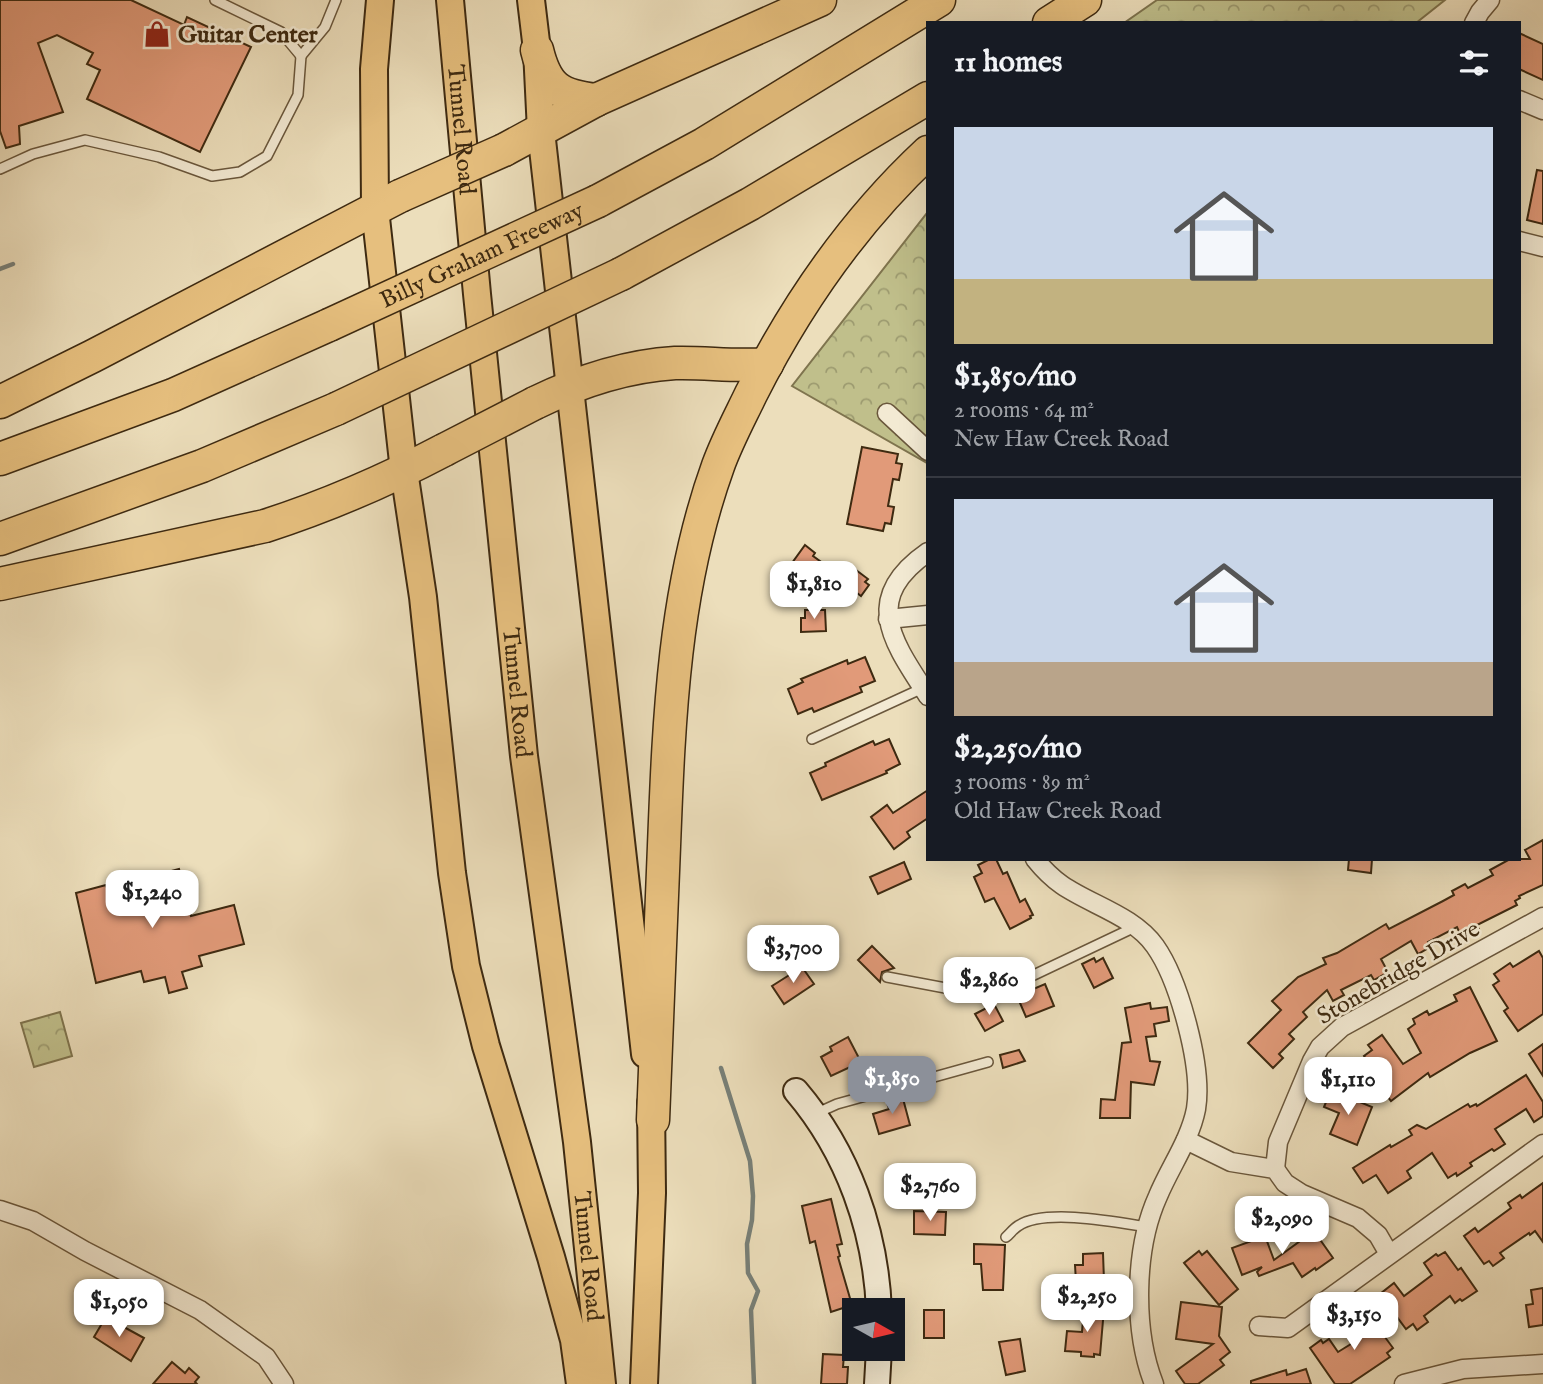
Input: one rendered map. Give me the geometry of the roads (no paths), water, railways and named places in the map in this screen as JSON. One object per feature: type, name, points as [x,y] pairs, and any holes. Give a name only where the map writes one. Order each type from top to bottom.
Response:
[{"type":"highway","points":[[0,402],[388,202],[541,131],[596,100],[820,0]]},
{"type":"highway","name":"Billy Graham Freeway","points":[[0,459],[173,395],[598,201],[749,117],[939,0]]},
{"type":"highway","points":[[1052,21],[1085,0]]},
{"type":"highway","points":[[1081,21],[1101,0]]},
{"type":"highway","points":[[537,51],[542,70],[551,84],[573,98],[596,100]]},
{"type":"highway","points":[[0,539],[202,466],[336,409],[621,274],[750,205],[926,99]]},
{"type":"highway","points":[[653,1120],[669,728],[674,663],[698,534],[718,465],[767,364],[799,308],[873,210],[926,154]]},
{"type":"highway","points":[[0,584],[265,526],[307,512],[404,471],[570,386],[637,368],[676,363],[740,367],[767,364]]},
{"type":"main road","points":[[380,0],[374,69],[388,202],[404,471],[423,597],[451,859],[466,966],[486,1046],[574,1340],[580,1384]]},
{"type":"main road","name":"Tunnel Road","points":[[450,0],[524,756],[577,1142],[602,1384]]},
{"type":"main road","points":[[531,0],[537,51],[541,131],[653,1120],[644,1384]]},
{"type":"street","points":[[1475,21],[1490,0]]},
{"type":"street","points":[[1521,101],[1543,110]]},
{"type":"street","points":[[1521,242],[1543,247]]},
{"type":"street","points":[[887,413],[926,449]]},
{"type":"street","points":[[925,692],[895,645],[888,619],[888,603],[904,570],[926,554]]},
{"type":"street","points":[[888,619],[926,615]]},
{"type":"street","points":[[1037,861],[1062,885],[1135,927],[1153,943],[1161,955],[1187,1024],[1195,1057],[1196,1108],[1186,1140],[1156,1200],[1147,1227],[1142,1260],[1143,1345],[1154,1384]]},
{"type":"street","name":"Stonebridge Drive","points":[[1275,1169],[1278,1142],[1312,1061],[1331,1035],[1543,917]]},
{"type":"street","points":[[796,1091],[816,1114],[855,1190],[874,1254],[879,1298]]},
{"type":"street","points":[[1186,1140],[1231,1162],[1275,1169],[1285,1183],[1302,1194],[1358,1218],[1378,1235],[1389,1254]]},
{"type":"street","points":[[1259,1326],[1289,1328],[1543,1144]]},
{"type":"street","points":[[0,1210],[33,1221],[200,1310],[266,1357],[284,1384]]},
{"type":"street","points":[[877,1384],[878,1362]]},
{"type":"street","points":[[1405,1384],[1463,1369],[1543,1364]]},
{"type":"lane","points":[[215,0],[281,32],[301,56]]},
{"type":"lane","points":[[0,169],[33,153],[85,140],[159,158],[212,176],[240,172],[267,156],[298,95],[301,56],[325,27],[335,0]]},
{"type":"lane","points":[[812,739],[925,692]]},
{"type":"lane","points":[[887,977],[956,990],[995,988],[1017,983],[1135,927]]},
{"type":"lane","points":[[816,1114],[837,1104],[988,1062]]},
{"type":"lane","points":[[1006,1237],[1018,1225],[1062,1217],[1147,1227]]},
{"type":"waterway","points":[[0,269],[13,264]]},
{"type":"waterway","points":[[721,1068],[750,1161],[753,1196],[747,1244],[748,1273],[758,1291],[751,1310],[754,1384]]},
{"type":"place","name":"Guitar Center","points":[[157,34]]}]
